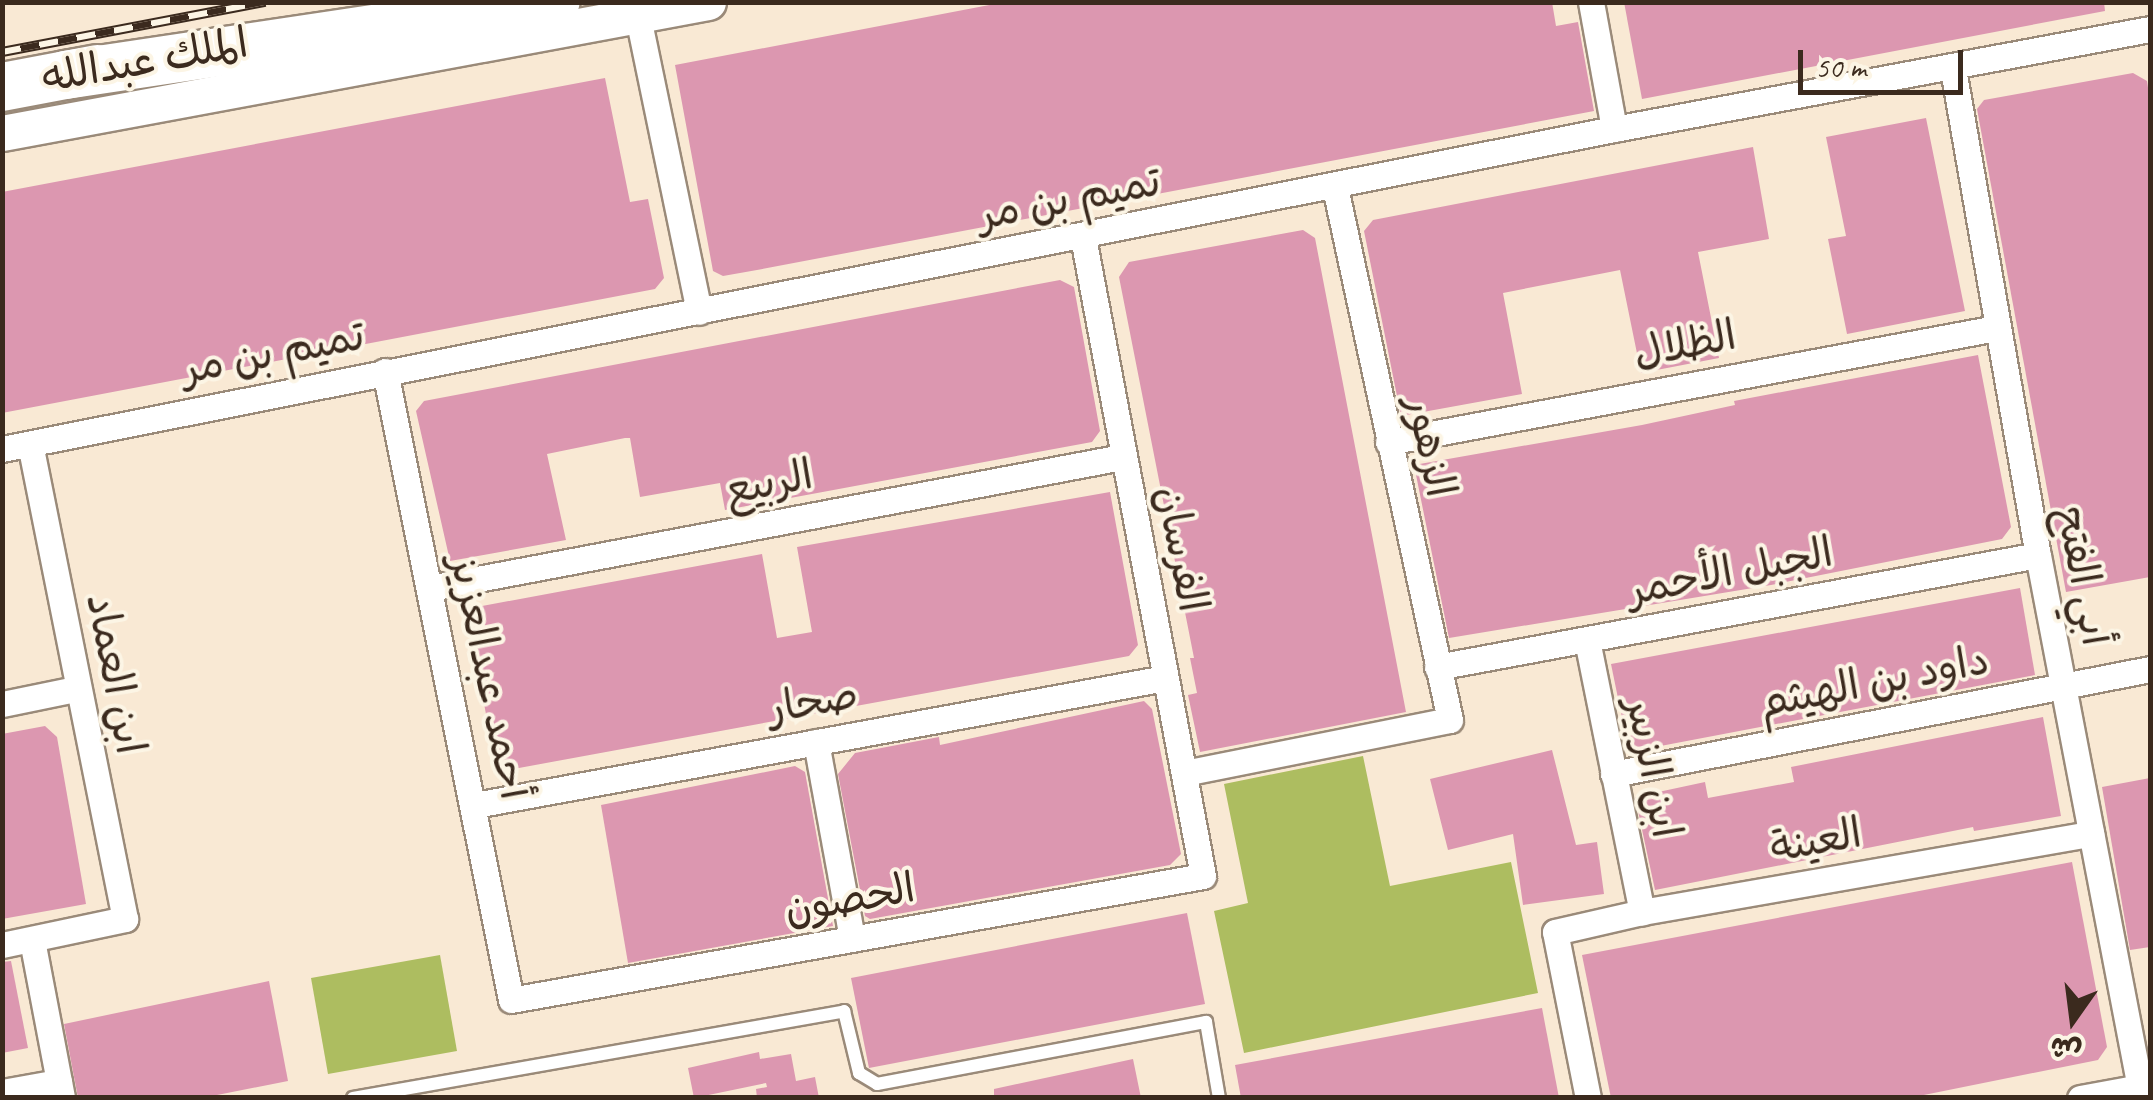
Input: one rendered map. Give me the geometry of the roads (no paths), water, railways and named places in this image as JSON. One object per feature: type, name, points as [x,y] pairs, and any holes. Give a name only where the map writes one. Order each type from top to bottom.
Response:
[{"type":"highway","name":"الملك عبدالله","points":[[2,87],[464,2]]},
{"type":"highway","points":[[65,75],[556,2]]},
{"type":"main road","points":[[2,133],[708,2]]},
{"type":"street","points":[[1591,2],[1614,129]]},
{"type":"street","points":[[638,17],[698,312]]},
{"type":"street","name":"تميم بن مر","points":[[2,449],[1335,188],[1614,129],[1953,69],[2150,29]]},
{"type":"street","name":"أبي الفتح","points":[[1953,69],[1996,328],[2141,1092]]},
{"type":"street","name":"الزهور","points":[[1184,773],[1450,720],[1335,188]]},
{"type":"street","name":"الفرسان","points":[[1083,238],[1203,876]]},
{"type":"street","name":"الظلال","points":[[1388,442],[1996,328]]},
{"type":"street","name":"أحمد عبدالعزيز","points":[[385,372],[476,805],[511,1000]]},
{"type":"street","name":"ابن العماد","points":[[30,444],[76,690],[125,919],[32,940]]},
{"type":"street","name":"الربيع","points":[[430,588],[1122,456]]},
{"type":"street","name":"الجبل الأحمر","points":[[1436,667],[2038,555]]},
{"type":"street","name":"ابن الزبير","points":[[1587,640],[1642,912]]},
{"type":"street","name":"داود بن الهيثم","points":[[1613,774],[2150,669]]},
{"type":"street","name":"صحار","points":[[476,805],[1165,678]]},
{"type":"street","points":[[2,704],[76,690]]},
{"type":"street","points":[[816,742],[852,939]]},
{"type":"street","name":"العينة","points":[[1588,1098],[1556,932],[1642,912],[2090,834]]},
{"type":"street","name":"الحصون","points":[[511,1000],[1203,876]]},
{"type":"street","points":[[2,945],[32,940],[61,1090],[2,1092]]},
{"type":"street","points":[[2080,1098],[2141,1092]]},
{"type":"lane","points":[[353,1098],[844,1011],[859,1072],[878,1084],[1206,1022],[1219,1098]]},
{"type":"railway","points":[[2,52],[265,2]]}]
